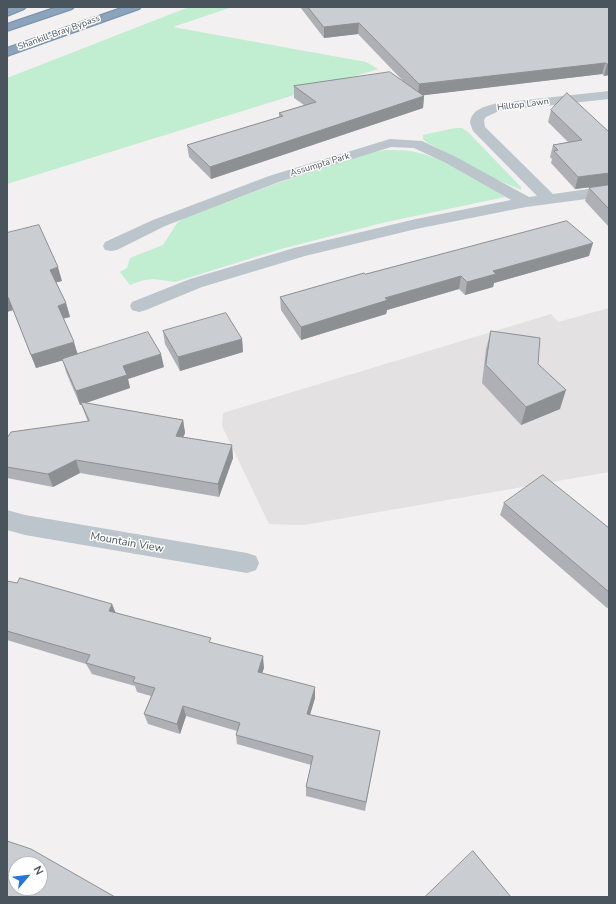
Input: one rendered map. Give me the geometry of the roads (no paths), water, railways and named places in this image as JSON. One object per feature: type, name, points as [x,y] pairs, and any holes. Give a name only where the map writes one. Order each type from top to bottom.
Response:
[{"type":"highway","points":[[7,13],[20,7]]},
{"type":"highway","points":[[7,28],[68,7]]},
{"type":"highway","points":[[61,32],[127,7]]},
{"type":"highway","name":"Shankill-Bray Bypass","points":[[7,52],[135,7]]},
{"type":"street","name":"Hilltop Lawn","points":[[548,198],[478,128],[476,120],[483,112],[498,107],[609,95]]},
{"type":"street","name":"Assumpta Park","points":[[111,246],[158,223],[274,179],[390,143],[417,144],[451,160],[526,202]]},
{"type":"street","points":[[139,306],[196,283],[300,252],[416,224],[526,202],[609,191]]},
{"type":"street","name":"Mountain View","points":[[7,520],[25,526],[247,563]]}]
